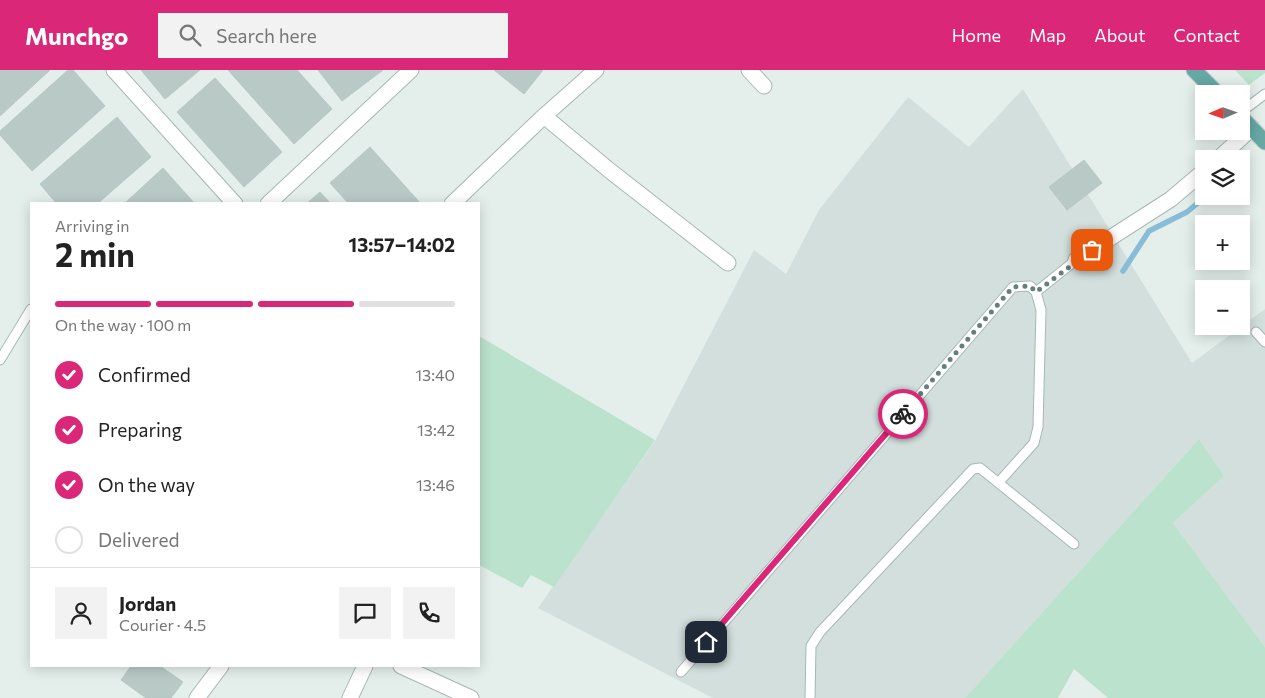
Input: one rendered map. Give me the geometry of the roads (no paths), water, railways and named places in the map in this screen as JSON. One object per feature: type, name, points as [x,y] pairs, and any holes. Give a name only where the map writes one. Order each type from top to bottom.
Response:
[{"type":"main road","points":[[1194,70],[1209,85]]},
{"type":"main road","points":[[1252,128],[1265,142]]},
{"type":"street","points":[[114,70],[233,202]]},
{"type":"street","points":[[270,202],[411,70]]},
{"type":"street","points":[[454,202],[544,116],[596,70]]},
{"type":"street","points":[[749,70],[764,86]]},
{"type":"street","points":[[544,116],[609,170],[728,263]]},
{"type":"street","points":[[1228,150],[1252,128]]},
{"type":"street","points":[[1076,260],[1171,199],[1195,179]]},
{"type":"street","points":[[198,698],[220,667]]},
{"type":"street","points":[[350,698],[365,667]]},
{"type":"street","points":[[403,667],[471,698]]},
{"type":"lane","points":[[1250,105],[1265,94]]},
{"type":"lane","points":[[1036,292],[1076,260]]},
{"type":"lane","points":[[680,672],[1013,287],[1030,286],[1036,292],[1041,310],[1038,427],[1034,443],[1000,482]]},
{"type":"lane","points":[[0,360],[30,311]]},
{"type":"lane","points":[[1256,332],[1265,342]]},
{"type":"lane","points":[[810,698],[811,646],[820,632],[973,469],[980,468],[1000,482],[1074,544]]},
{"type":"waterway","points":[[1123,271],[1149,231],[1187,212],[1195,205]]}]
